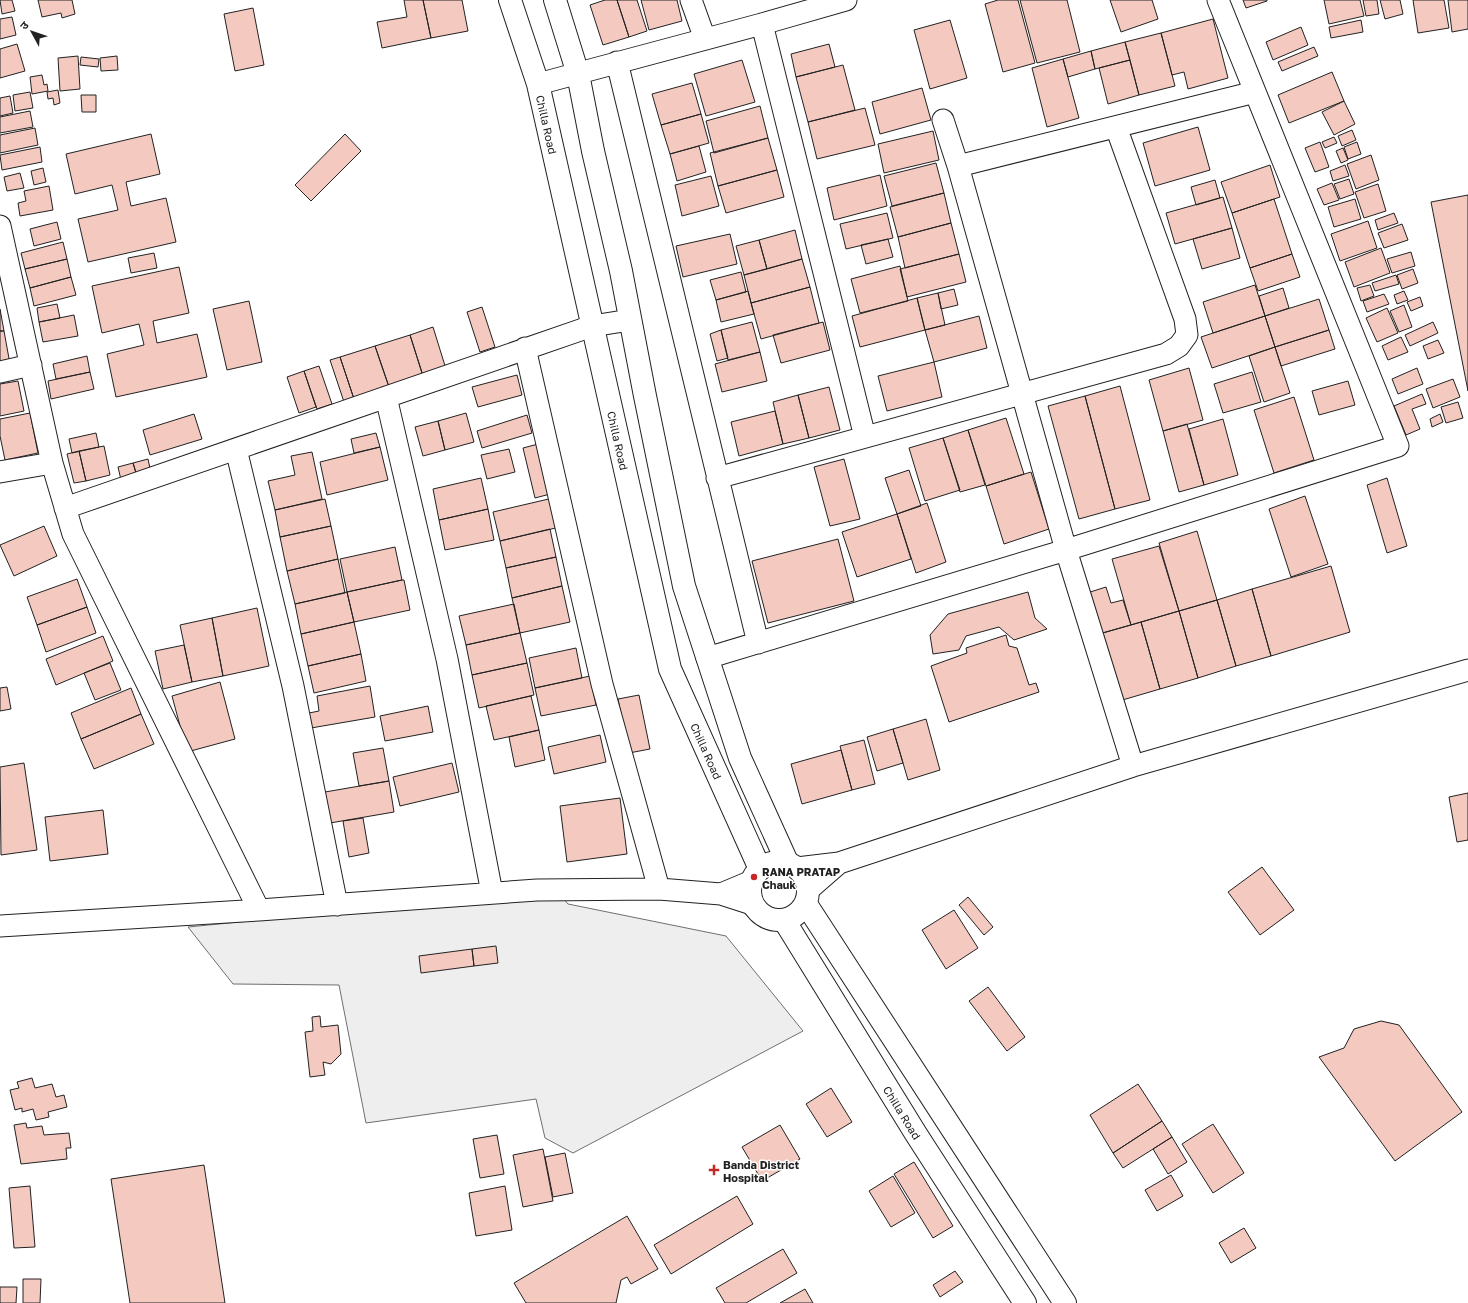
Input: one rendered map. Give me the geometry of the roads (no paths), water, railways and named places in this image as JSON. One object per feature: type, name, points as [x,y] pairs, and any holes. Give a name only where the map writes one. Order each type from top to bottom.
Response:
[{"type":"main road","name":"Chilla Road","points":[[510,0],[538,84],[670,669],[756,875]]},
{"type":"main road","points":[[555,0],[578,74],[684,586],[740,758],[793,866],[804,876],[807,897],[1065,1303]]},
{"type":"main road","points":[[793,866],[774,863],[756,875],[750,895],[752,904],[758,912],[766,918],[784,920],[796,914],[807,897]]},
{"type":"main road","name":"Chilla Road","points":[[784,920],[916,1134],[1025,1303]]},
{"type":"street","points":[[691,0],[705,39]]},
{"type":"street","points":[[538,84],[846,0]]},
{"type":"street","points":[[707,658],[1066,550],[1398,446],[1218,0]]},
{"type":"street","points":[[762,24],[865,437]]},
{"type":"street","points":[[618,62],[717,478],[758,643]]},
{"type":"street","points":[[958,166],[1255,92]]},
{"type":"street","points":[[943,120],[958,166],[1066,550],[1132,766]]},
{"type":"street","points":[[717,478],[1166,354],[1179,346],[1186,335],[1185,319],[1116,127]]},
{"type":"street","points":[[0,226],[7,289],[31,365],[52,463],[73,534],[259,910]]},
{"type":"street","points":[[65,508],[525,348],[592,326],[630,320]]},
{"type":"street","points":[[525,348],[602,684],[659,889]]},
{"type":"street","points":[[0,372],[31,365]]},
{"type":"street","points":[[386,397],[447,659],[492,893]]},
{"type":"street","points":[[236,449],[293,686],[337,904]]},
{"type":"street","points":[[0,472],[52,463]]},
{"type":"street","points":[[793,866],[839,863],[1132,766],[1468,670]]},
{"type":"street","points":[[807,897],[839,863]]},
{"type":"street","points":[[721,894],[756,875]]},
{"type":"street","points":[[0,926],[259,910],[537,890],[659,889],[721,894],[752,904]]},
{"type":"place","name":"RANA PRATAP Chauk","points":[[754,877]]},
{"type":"place","name":"Banda District Hospital","points":[[714,1170]]}]
